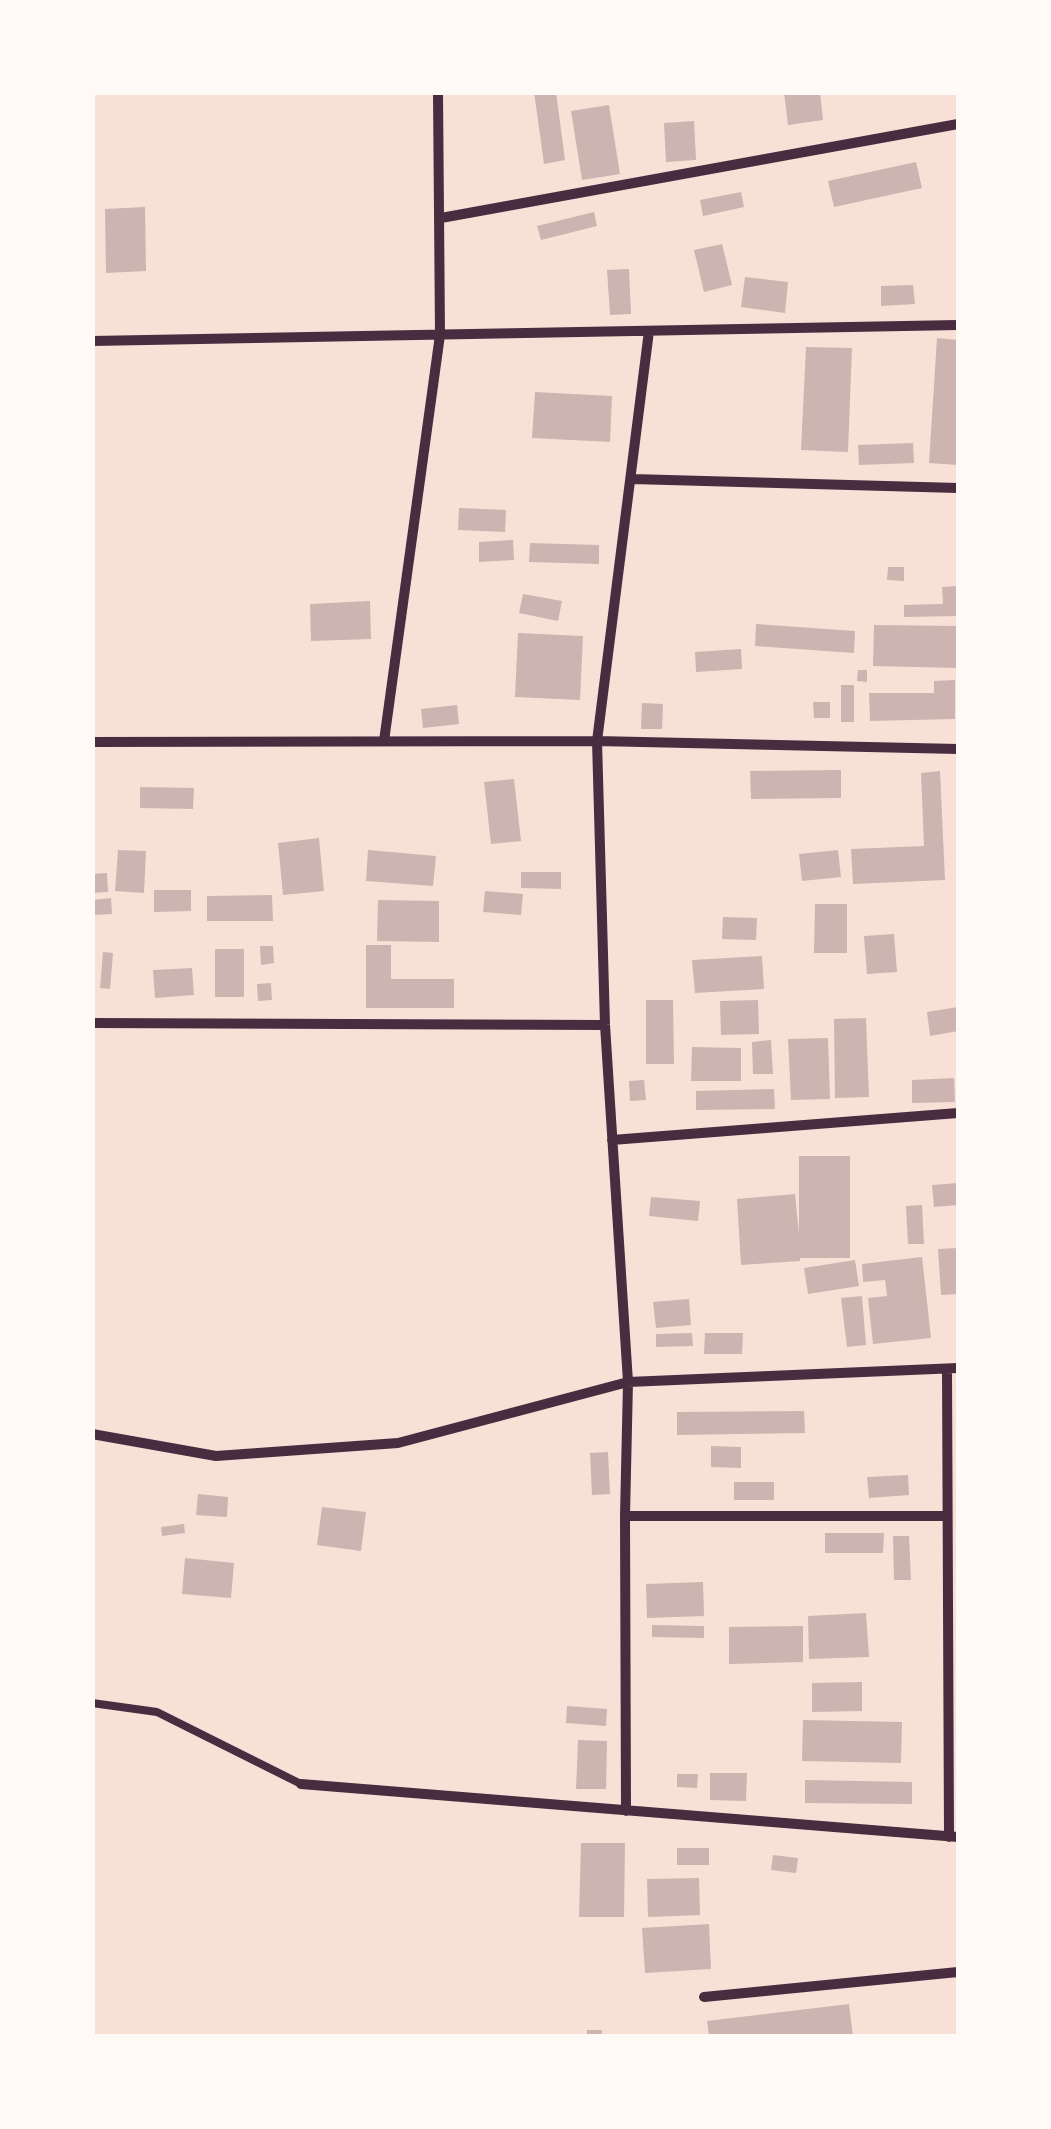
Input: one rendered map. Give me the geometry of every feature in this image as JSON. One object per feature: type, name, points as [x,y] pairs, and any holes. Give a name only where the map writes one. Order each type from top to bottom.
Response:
[{"type":"street","points":[[384,741],[440,335],[438,92]]},
{"type":"street","points":[[442,218],[958,124]]},
{"type":"street","points":[[92,341],[958,325]]},
{"type":"street","points":[[626,1811],[628,1382],[605,1025],[598,741],[648,331]]},
{"type":"street","points":[[632,480],[958,488]]},
{"type":"street","points":[[92,742],[598,741],[958,749]]},
{"type":"street","points":[[92,1023],[605,1025]]},
{"type":"street","points":[[612,1140],[958,1113]]},
{"type":"street","points":[[92,1434],[216,1456],[398,1443],[628,1382],[953,1369],[946,1516],[954,1837],[301,1784]]},
{"type":"street","points":[[625,1516],[946,1516]]},
{"type":"street","points":[[704,1996],[958,1972]]},
{"type":"lane","points":[[92,1702],[157,1712],[301,1784]]},
{"type":"building","points":[[534,92],[556,92],[565,160],[544,164]]},
{"type":"building","points":[[784,92],[820,92],[823,120],[788,125]]},
{"type":"building","points":[[609,105],[620,174],[582,180],[571,111]]},
{"type":"building","points":[[694,121],[696,160],[666,162],[664,123]]},
{"type":"building","points":[[916,162],[922,188],[834,207],[828,181]]},
{"type":"building","points":[[741,192],[744,207],[703,216],[700,200]]},
{"type":"building","points":[[145,207],[146,271],[106,273],[105,209]]},
{"type":"building","points":[[594,212],[597,226],[541,240],[537,226]]},
{"type":"building","points":[[722,244],[732,285],[704,292],[694,250]]},
{"type":"building","points":[[629,269],[631,314],[610,315],[607,270]]},
{"type":"building","points":[[745,277],[788,282],[785,313],[741,307]]},
{"type":"building","points":[[913,285],[915,304],[881,306],[881,286]]},
{"type":"building","points":[[937,338],[958,340],[958,465],[929,463]]},
{"type":"building","points":[[806,347],[852,348],[848,452],[801,450]]},
{"type":"building","points":[[535,392],[612,396],[610,442],[532,438]]},
{"type":"building","points":[[913,443],[914,463],[859,465],[858,445]]},
{"type":"building","points":[[459,508],[506,510],[505,532],[458,530]]},
{"type":"building","points":[[513,540],[514,560],[479,562],[479,542]]},
{"type":"building","points":[[530,543],[599,545],[599,564],[529,562]]},
{"type":"building","points":[[888,567],[904,567],[904,581],[887,580]]},
{"type":"building","points":[[958,586],[958,616],[904,617],[904,605],[943,604],[942,587]]},
{"type":"building","points":[[523,594],[562,601],[558,621],[519,613]]},
{"type":"building","points":[[370,601],[371,639],[311,641],[310,604]]},
{"type":"building","points":[[756,624],[855,631],[854,653],[755,646]]},
{"type":"building","points":[[874,625],[958,626],[958,668],[873,666]]},
{"type":"building","points":[[518,633],[583,636],[580,700],[515,697]]},
{"type":"building","points":[[741,649],[742,669],[696,672],[695,652]]},
{"type":"building","points":[[858,670],[867,670],[867,682],[857,681]]},
{"type":"building","points":[[955,680],[955,719],[870,721],[869,693],[934,693],[934,681]]},
{"type":"building","points":[[841,685],[854,685],[854,722],[841,722]]},
{"type":"building","points":[[813,702],[830,702],[830,718],[814,718]]},
{"type":"building","points":[[642,703],[663,704],[662,729],[641,729]]},
{"type":"building","points":[[457,705],[459,724],[423,728],[421,709]]},
{"type":"building","points":[[841,770],[841,798],[751,799],[750,771]]},
{"type":"building","points":[[940,771],[945,880],[853,884],[851,849],[924,846],[921,773]]},
{"type":"building","points":[[514,779],[521,841],[491,844],[484,782]]},
{"type":"building","points":[[140,787],[194,788],[193,809],[140,808]]},
{"type":"building","points":[[319,838],[324,891],[283,895],[278,843]]},
{"type":"building","points":[[118,850],[146,851],[144,893],[115,891]]},
{"type":"building","points":[[368,850],[436,856],[433,886],[366,881]]},
{"type":"building","points":[[838,850],[841,877],[802,881],[799,854]]},
{"type":"building","points":[[521,872],[561,872],[561,889],[521,888]]},
{"type":"building","points":[[107,873],[108,892],[92,893],[92,874]]},
{"type":"building","points":[[154,890],[191,890],[191,911],[154,912]]},
{"type":"building","points":[[485,891],[523,894],[521,915],[483,912]]},
{"type":"building","points":[[272,895],[273,921],[207,921],[207,896]]},
{"type":"building","points":[[111,898],[112,914],[92,915],[92,900]]},
{"type":"building","points":[[378,900],[439,901],[439,942],[377,941]]},
{"type":"building","points":[[815,904],[847,904],[847,953],[814,953]]},
{"type":"building","points":[[723,917],[757,918],[756,940],[722,939]]},
{"type":"building","points":[[894,934],[897,972],[867,974],[864,936]]},
{"type":"building","points":[[366,945],[391,945],[391,979],[454,979],[454,1008],[366,1008]]},
{"type":"building","points":[[260,946],[273,946],[274,963],[261,965]]},
{"type":"building","points":[[215,949],[244,949],[244,997],[215,997]]},
{"type":"building","points":[[103,952],[113,953],[110,989],[100,988]]},
{"type":"building","points":[[762,956],[764,989],[695,993],[692,960]]},
{"type":"building","points":[[192,968],[194,995],[155,998],[153,970]]},
{"type":"building","points":[[271,983],[272,1000],[258,1001],[257,984]]},
{"type":"building","points":[[646,1000],[673,1000],[674,1064],[646,1064]]},
{"type":"building","points":[[758,1000],[759,1034],[721,1035],[720,1001]]},
{"type":"building","points":[[958,1007],[958,1031],[930,1036],[927,1012]]},
{"type":"building","points":[[866,1018],[869,1097],[835,1098],[834,1019]]},
{"type":"building","points":[[828,1038],[830,1099],[791,1100],[788,1039]]},
{"type":"building","points":[[771,1040],[773,1074],[753,1074],[752,1042]]},
{"type":"building","points":[[692,1047],[741,1048],[741,1081],[691,1081]]},
{"type":"building","points":[[954,1078],[955,1102],[912,1103],[912,1080]]},
{"type":"building","points":[[644,1080],[646,1100],[630,1101],[629,1081]]},
{"type":"building","points":[[774,1089],[775,1109],[696,1110],[696,1091]]},
{"type":"building","points":[[799,1156],[850,1156],[850,1258],[800,1258],[741,1265],[737,1199],[795,1194],[799,1234]]},
{"type":"building","points":[[958,1183],[958,1205],[934,1207],[932,1185]]},
{"type":"building","points":[[651,1197],[700,1201],[698,1221],[649,1216]]},
{"type":"building","points":[[922,1205],[924,1244],[908,1244],[906,1206]]},
{"type":"building","points":[[958,1248],[958,1294],[941,1295],[938,1249]]},
{"type":"building","points":[[922,1257],[931,1338],[873,1344],[868,1298],[887,1296],[885,1280],[863,1282],[862,1264]]},
{"type":"building","points":[[855,1260],[859,1286],[808,1294],[804,1268]]},
{"type":"building","points":[[862,1296],[866,1345],[847,1347],[841,1298]]},
{"type":"building","points":[[689,1299],[691,1325],[656,1328],[653,1302]]},
{"type":"building","points":[[692,1333],[693,1346],[656,1347],[656,1334]]},
{"type":"building","points":[[705,1333],[743,1333],[742,1354],[704,1354]]},
{"type":"building","points":[[804,1411],[805,1433],[677,1435],[677,1412]]},
{"type":"building","points":[[711,1446],[741,1447],[741,1468],[711,1467]]},
{"type":"building","points":[[608,1452],[610,1494],[592,1495],[590,1453]]},
{"type":"building","points":[[908,1475],[909,1495],[869,1498],[867,1477]]},
{"type":"building","points":[[734,1482],[774,1482],[774,1500],[734,1500]]},
{"type":"building","points":[[198,1494],[228,1497],[227,1517],[196,1515]]},
{"type":"building","points":[[322,1507],[366,1512],[361,1551],[317,1545]]},
{"type":"building","points":[[184,1524],[185,1533],[162,1536],[161,1527]]},
{"type":"building","points":[[825,1533],[884,1533],[883,1553],[825,1553]]},
{"type":"building","points":[[893,1536],[909,1536],[911,1580],[894,1580]]},
{"type":"building","points":[[185,1558],[234,1563],[231,1598],[182,1594]]},
{"type":"building","points":[[703,1582],[704,1616],[647,1618],[646,1584]]},
{"type":"building","points":[[866,1613],[869,1657],[809,1659],[808,1616]]},
{"type":"building","points":[[652,1625],[704,1626],[704,1638],[652,1637]]},
{"type":"building","points":[[803,1626],[803,1662],[729,1664],[729,1627]]},
{"type":"building","points":[[862,1682],[862,1711],[812,1712],[812,1683]]},
{"type":"building","points":[[567,1706],[607,1709],[606,1726],[566,1723]]},
{"type":"building","points":[[803,1720],[902,1722],[901,1763],[802,1761]]},
{"type":"building","points":[[578,1740],[607,1741],[606,1789],[576,1789]]},
{"type":"building","points":[[710,1773],[747,1773],[746,1801],[710,1800]]},
{"type":"building","points":[[677,1774],[698,1774],[697,1788],[677,1787]]},
{"type":"building","points":[[805,1780],[912,1782],[912,1804],[805,1803]]},
{"type":"building","points":[[581,1843],[625,1843],[624,1917],[579,1917]]},
{"type":"building","points":[[677,1848],[709,1848],[709,1865],[677,1865]]},
{"type":"building","points":[[773,1855],[798,1858],[796,1873],[771,1870]]},
{"type":"building","points":[[699,1878],[700,1915],[648,1917],[647,1879]]},
{"type":"building","points":[[709,1924],[711,1969],[645,1973],[642,1928]]},
{"type":"building","points":[[849,2004],[853,2036],[709,2036],[707,2021]]},
{"type":"building","points":[[587,2030],[602,2030],[602,2036],[587,2036]]}]
